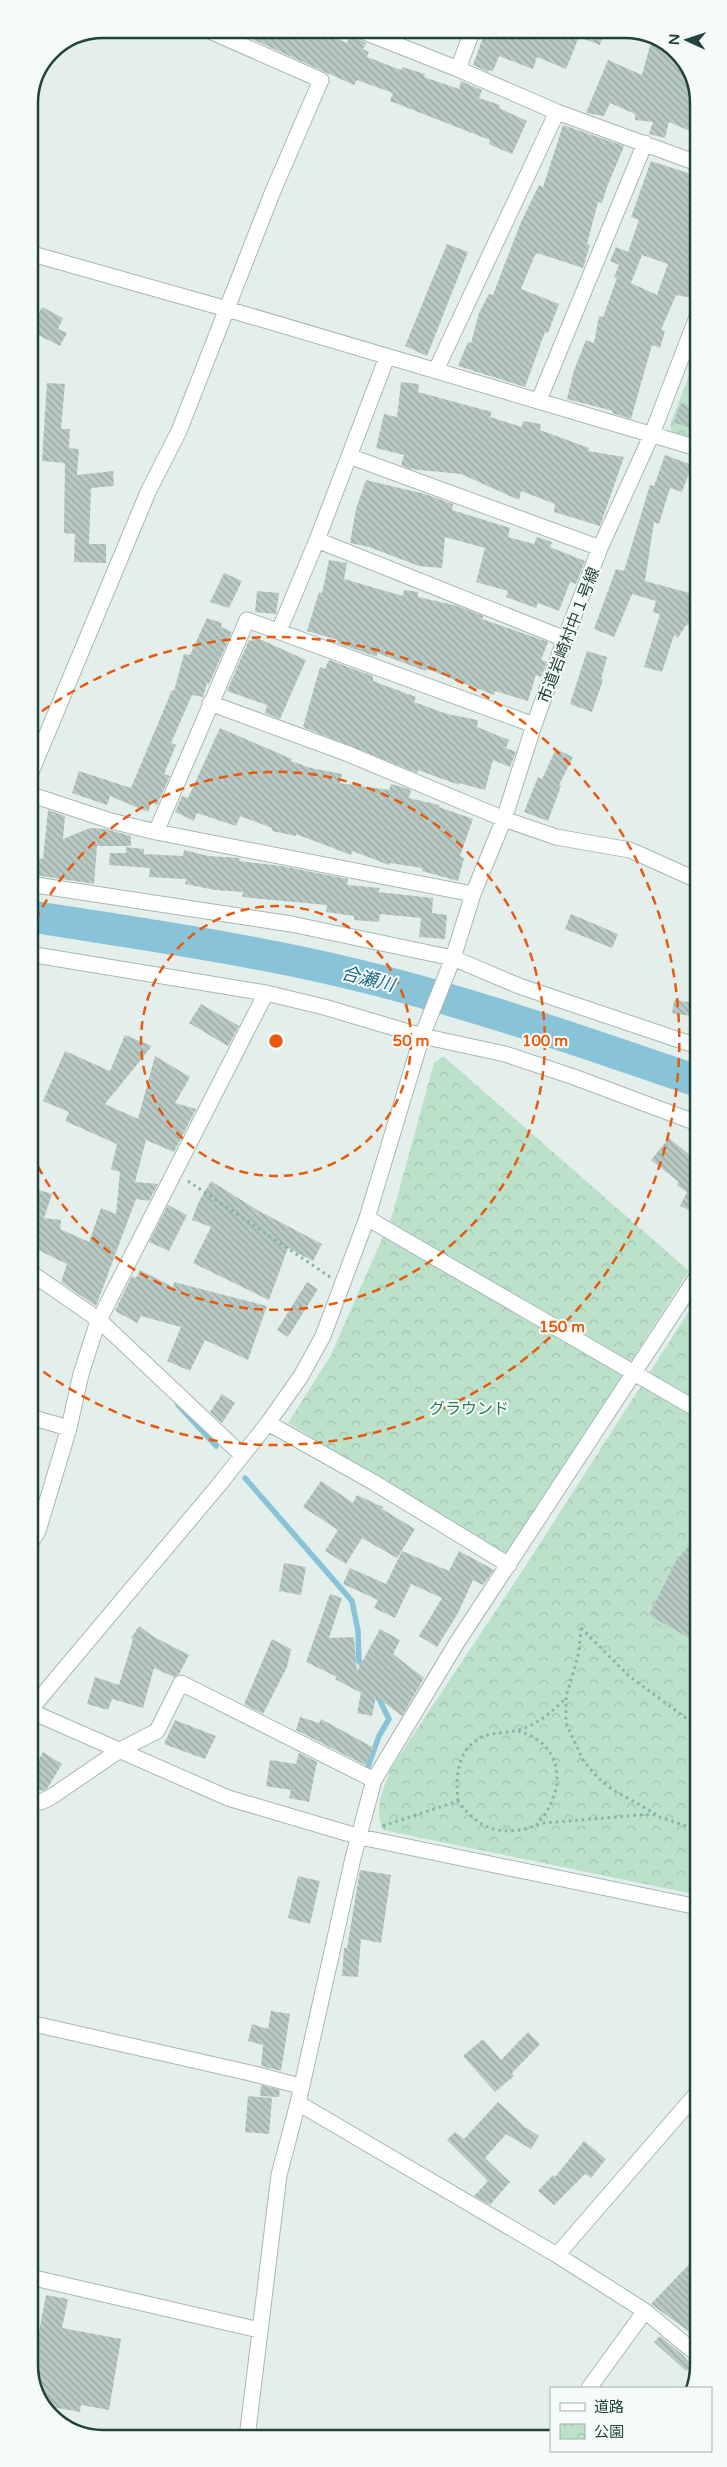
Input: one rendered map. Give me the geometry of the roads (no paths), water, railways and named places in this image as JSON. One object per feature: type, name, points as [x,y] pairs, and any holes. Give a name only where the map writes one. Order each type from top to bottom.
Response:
[{"type":"street","points":[[37,758],[148,492],[179,430],[321,80],[225,38]]},
{"type":"street","points":[[380,38],[458,69],[557,112],[690,160]]},
{"type":"street","points":[[458,69],[470,38]]},
{"type":"street","points":[[436,370],[557,112]]},
{"type":"street","points":[[539,400],[645,143]]},
{"type":"street","points":[[37,255],[539,400],[690,446]]},
{"type":"street","name":"市道岩崎村中１号線","points":[[37,1702],[268,1422],[301,1376],[323,1336],[367,1218],[422,1036],[473,894],[504,819],[534,725],[565,639],[600,548],[652,434],[690,335]]},
{"type":"street","points":[[279,631],[317,540],[387,357]]},
{"type":"street","points":[[349,456],[600,548]]},
{"type":"street","points":[[317,540],[565,639]]},
{"type":"street","points":[[156,832],[247,620],[534,725]]},
{"type":"street","points":[[210,703],[346,753],[504,819],[556,837],[630,850],[690,877]]},
{"type":"street","points":[[37,797],[111,822],[473,894]]},
{"type":"street","points":[[37,885],[291,924],[449,965],[519,986],[690,1044]]},
{"type":"street","points":[[37,955],[266,993],[324,1007],[422,1036],[505,1054],[574,1077],[690,1120]]},
{"type":"street","points":[[37,1533],[69,1428],[81,1374],[99,1320],[266,993]]},
{"type":"street","points":[[367,1218],[690,1405]]},
{"type":"street","points":[[37,1277],[99,1320],[242,1455]]},
{"type":"street","points":[[248,2429],[279,2174],[298,2103],[300,2086],[353,1858],[374,1780],[456,1644],[690,1287]]},
{"type":"street","points":[[37,1418],[69,1428]]},
{"type":"street","points":[[268,1422],[373,1482],[509,1565]]},
{"type":"street","points":[[37,1801],[46,1800],[120,1750],[157,1731],[181,1683],[374,1780]]},
{"type":"street","points":[[37,1713],[228,1798],[360,1837],[690,1904]]},
{"type":"street","points":[[37,2025],[300,2086]]},
{"type":"street","points":[[557,2255],[690,2101]]},
{"type":"street","points":[[298,2103],[557,2255],[645,2311],[690,2348]]},
{"type":"street","points":[[37,2279],[260,2330]]},
{"type":"street","points":[[590,2387],[645,2311]]},
{"type":"waterway","name":"合瀬川","points":[[37,917],[237,950],[361,976],[446,999],[572,1038],[690,1079]]},
{"type":"waterway","points":[[178,1405],[216,1446]]},
{"type":"waterway","points":[[245,1478],[352,1601],[358,1631],[359,1661],[365,1669]]},
{"type":"waterway","points":[[366,1772],[379,1736],[389,1719],[376,1693]]},
{"type":"park label","name":"グラウンド","points":[[469,1408]]}]
